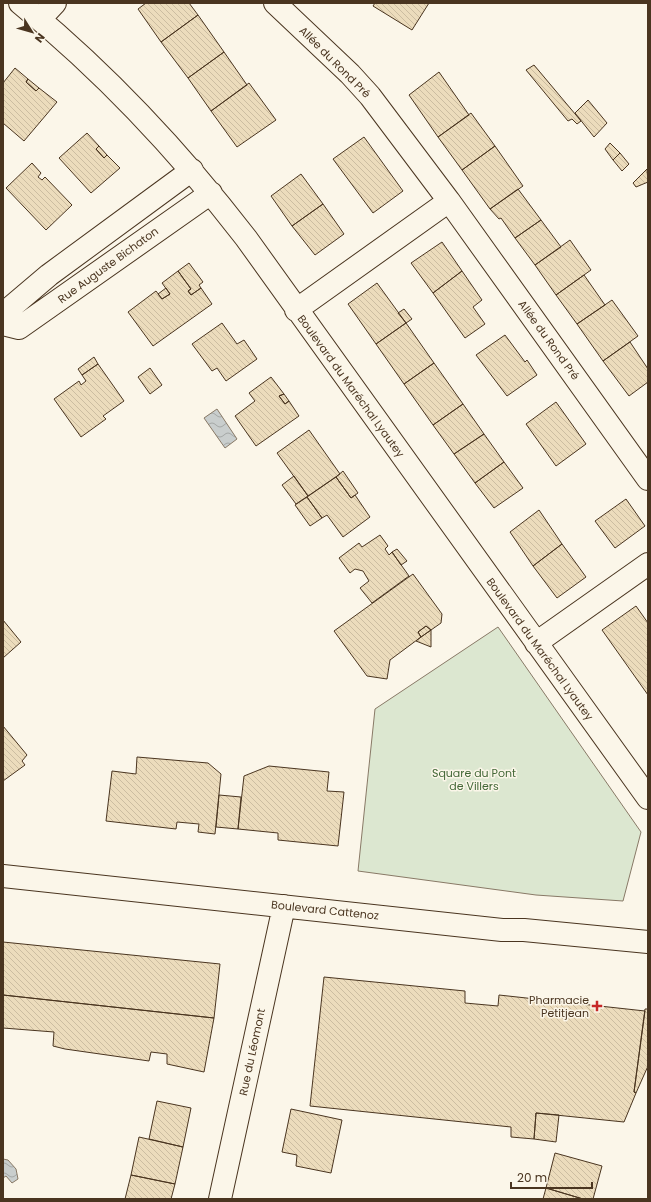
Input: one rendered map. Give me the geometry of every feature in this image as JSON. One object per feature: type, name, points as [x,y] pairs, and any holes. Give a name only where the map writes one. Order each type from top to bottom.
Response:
[{"type":"street","name":"Boulevard du Maréchal Lyautey","points":[[20,3],[109,80],[192,170],[211,193],[648,798]]},
{"type":"street","points":[[40,19],[55,3]]},
{"type":"street","name":"Allée du Rond Pré","points":[[275,3],[350,74],[370,96],[449,201],[648,479]]},
{"type":"street","points":[[3,314],[49,275],[192,170]]},
{"type":"street","name":"Rue Auguste Bichaton","points":[[3,324],[19,328],[211,193]]},
{"type":"street","points":[[296,310],[449,201]]},
{"type":"street","points":[[536,643],[648,564]]},
{"type":"street","name":"Boulevard Cattenoz","points":[[3,876],[502,930],[524,930],[646,940]]},
{"type":"street","name":"Rue du Léomont","points":[[220,1199],[284,906]]},
{"type":"green space","name":"Square du Pont de Villers","points":[[498,627],[641,832],[623,901],[536,895],[358,871],[375,709]]},
{"type":"water","points":[[217,409],[237,439],[225,448],[204,418]]},
{"type":"water","points":[[3,1159],[8,1160],[16,1169],[18,1179],[12,1183],[6,1176],[3,1178]]},
{"type":"building","points":[[146,3],[189,3],[198,15],[161,42],[138,9]]},
{"type":"building","points":[[375,3],[429,3],[412,30],[373,6]]},
{"type":"building","points":[[198,15],[224,52],[188,78],[161,42]]},
{"type":"building","points":[[224,52],[247,85],[211,111],[188,78]]},
{"type":"building","points":[[534,65],[581,121],[577,124],[572,119],[568,121],[526,70]]},
{"type":"building","points":[[15,68],[28,79],[26,82],[36,91],[39,88],[57,102],[24,141],[3,123],[3,83]]},
{"type":"building","points":[[439,72],[469,115],[438,137],[409,95]]},
{"type":"building","points":[[28,79],[39,88],[36,91],[26,82]]},
{"type":"building","points":[[249,83],[276,120],[237,147],[211,111]]},
{"type":"building","points":[[588,100],[607,123],[594,137],[575,113]]},
{"type":"building","points":[[471,113],[495,146],[462,170],[438,137]]},
{"type":"building","points":[[87,133],[99,146],[96,149],[104,158],[107,155],[120,168],[91,193],[59,158]]},
{"type":"building","points":[[364,137],[403,191],[373,213],[333,159]]},
{"type":"building","points":[[610,143],[620,153],[613,160],[605,149]]},
{"type":"building","points":[[99,146],[107,155],[104,158],[96,149]]},
{"type":"building","points":[[495,146],[523,186],[490,209],[462,170]]},
{"type":"building","points":[[620,153],[629,164],[622,171],[613,160]]},
{"type":"building","points":[[32,163],[41,173],[38,177],[42,180],[45,177],[72,205],[46,230],[6,188]]},
{"type":"building","points":[[647,169],[648,182],[636,187],[633,183]]},
{"type":"building","points":[[301,174],[323,204],[292,226],[271,196]]},
{"type":"building","points":[[518,189],[541,220],[515,238],[501,218],[499,219],[490,209]]},
{"type":"building","points":[[323,204],[344,234],[315,255],[292,226]]},
{"type":"building","points":[[541,220],[561,247],[535,265],[515,238]]},
{"type":"building","points":[[570,240],[591,270],[556,295],[535,265]]},
{"type":"building","points":[[442,242],[462,271],[433,293],[411,263]]},
{"type":"building","points":[[189,263],[203,282],[199,285],[201,288],[191,295],[188,291],[191,289],[178,271]]},
{"type":"building","points":[[178,271],[191,289],[188,291],[191,295],[201,288],[212,304],[153,346],[128,312],[156,291],[162,299],[170,294],[162,283]]},
{"type":"building","points":[[462,271],[482,300],[473,307],[485,324],[465,338],[433,293]]},
{"type":"building","points":[[584,275],[605,305],[577,324],[556,295]]},
{"type":"building","points":[[377,283],[406,323],[376,344],[348,304]]},
{"type":"building","points":[[166,288],[170,294],[162,299],[158,294]]},
{"type":"building","points":[[612,300],[638,336],[603,361],[577,324]]},
{"type":"building","points":[[404,309],[412,319],[406,323],[398,313]]},
{"type":"building","points":[[222,323],[237,344],[244,340],[257,359],[226,381],[217,368],[212,371],[192,344]]},
{"type":"building","points":[[406,323],[434,363],[404,384],[376,344]]},
{"type":"building","points":[[505,335],[525,362],[527,360],[537,375],[507,396],[476,355]]},
{"type":"building","points":[[630,342],[648,369],[648,382],[629,396],[603,361]]},
{"type":"building","points":[[94,357],[98,364],[82,375],[78,369]]},
{"type":"building","points":[[434,363],[463,404],[433,425],[404,384]]},
{"type":"building","points":[[98,364],[124,401],[103,416],[106,419],[81,437],[54,399],[79,381],[81,385],[86,381],[82,375]]},
{"type":"building","points":[[150,368],[162,385],[150,394],[138,377]]},
{"type":"building","points":[[271,377],[284,394],[279,396],[285,404],[289,401],[299,416],[256,446],[235,416],[255,401],[249,393]]},
{"type":"building","points":[[284,394],[289,401],[285,404],[279,396]]},
{"type":"building","points":[[556,402],[586,444],[556,466],[526,424]]},
{"type":"building","points":[[463,404],[484,434],[454,454],[433,425]]},
{"type":"building","points":[[309,430],[340,474],[308,496],[277,453]]},
{"type":"building","points":[[484,434],[504,462],[475,483],[454,454]]},
{"type":"building","points":[[504,462],[523,488],[494,508],[475,483]]},
{"type":"building","points":[[343,471],[358,493],[351,498],[336,477]]},
{"type":"building","points":[[294,476],[308,496],[296,504],[282,485]]},
{"type":"building","points":[[336,477],[351,498],[355,495],[370,517],[343,537],[327,515],[322,518],[307,497]]},
{"type":"building","points":[[307,497],[322,518],[310,526],[295,505]]},
{"type":"building","points":[[626,499],[645,526],[615,548],[595,521]]},
{"type":"building","points":[[539,510],[562,544],[533,566],[510,532]]},
{"type":"building","points":[[380,535],[388,546],[385,549],[389,555],[392,552],[409,576],[372,603],[360,588],[369,581],[363,571],[355,569],[350,573],[339,558],[359,543],[362,547]]},
{"type":"building","points":[[562,544],[586,577],[557,598],[533,566]]},
{"type":"building","points":[[397,549],[407,561],[401,565],[392,552]]},
{"type":"building","points":[[413,574],[442,614],[441,623],[431,630],[426,626],[418,632],[421,637],[390,660],[387,679],[367,676],[334,631]]},
{"type":"building","points":[[636,606],[648,623],[648,695],[602,630]]},
{"type":"building","points":[[3,620],[21,642],[3,658]]},
{"type":"building","points":[[426,626],[431,630],[421,637],[418,632]]},
{"type":"building","points":[[431,630],[431,647],[416,641],[421,637]]},
{"type":"building","points":[[3,726],[27,755],[22,761],[25,765],[3,781]]},
{"type":"building","points":[[137,757],[208,763],[221,774],[215,834],[198,832],[199,824],[177,822],[176,829],[106,821],[112,771],[136,774]]},
{"type":"building","points":[[269,766],[329,772],[327,791],[344,792],[338,846],[278,840],[278,833],[238,829],[244,776]]},
{"type":"building","points":[[219,795],[241,797],[238,829],[216,827]]},
{"type":"building","points":[[3,942],[220,964],[214,1018],[3,995]]},
{"type":"building","points":[[324,977],[465,991],[465,1003],[498,1006],[499,995],[645,1011],[634,1092],[636,1093],[624,1122],[536,1113],[534,1139],[511,1137],[511,1127],[310,1106]]},
{"type":"building","points":[[3,995],[214,1018],[204,1072],[167,1064],[167,1054],[151,1052],[149,1061],[65,1049],[53,1046],[54,1032],[3,1028]]},
{"type":"building","points":[[645,1009],[648,1009],[648,1066],[636,1093],[634,1092]]},
{"type":"building","points":[[157,1101],[191,1108],[183,1147],[149,1139]]},
{"type":"building","points":[[291,1109],[342,1120],[331,1173],[296,1166],[297,1155],[282,1152]]},
{"type":"building","points":[[536,1113],[559,1115],[556,1142],[534,1139]]},
{"type":"building","points":[[139,1137],[183,1147],[175,1184],[131,1175]]},
{"type":"building","points":[[555,1153],[602,1166],[593,1199],[583,1199],[546,1188]]},
{"type":"building","points":[[131,1175],[175,1184],[171,1199],[125,1199]]},
{"type":"building","points":[[546,1188],[583,1199],[543,1199]]},
{"type":"place","name":"Pharmacie Petitjean","points":[[597,1006]]}]
